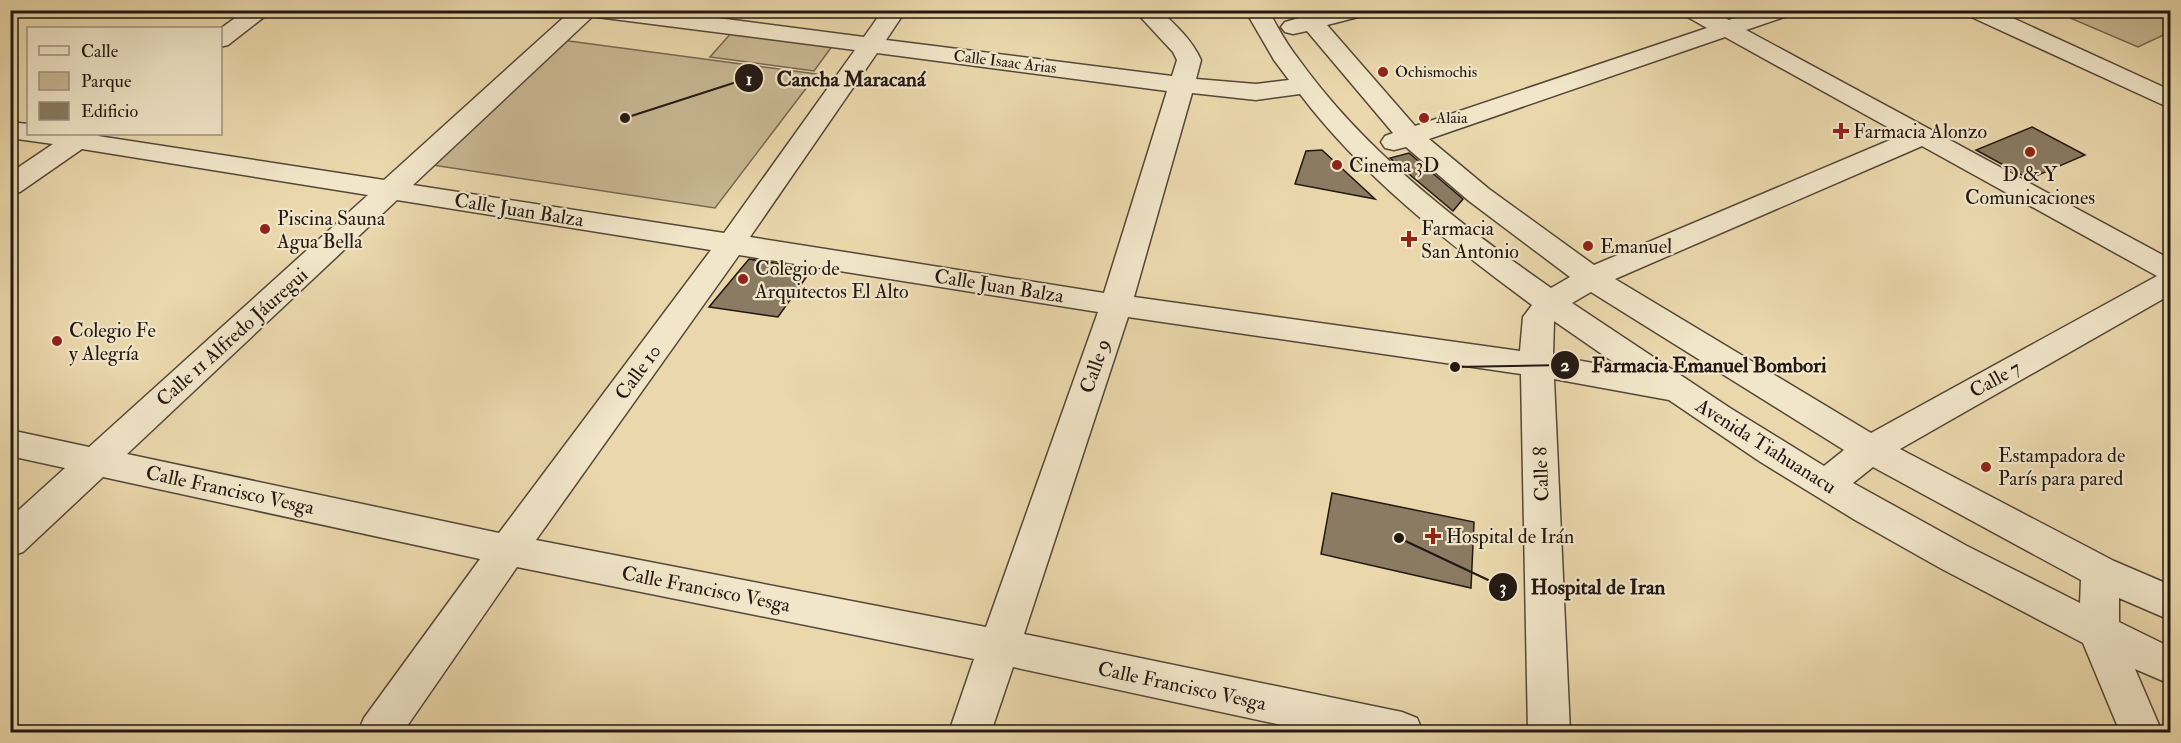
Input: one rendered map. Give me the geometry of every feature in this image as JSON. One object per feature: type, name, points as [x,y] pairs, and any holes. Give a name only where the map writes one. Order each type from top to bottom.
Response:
[{"type":"street","points":[[222,39],[262,10]]},
{"type":"street","name":"Calle 11 Alfredo Jáuregui","points":[[10,541],[586,10]]},
{"type":"street","name":"Calle Isaac Arias","points":[[597,10],[1183,85],[1256,92],[1305,86]]},
{"type":"street","name":"Calle 10","points":[[379,732],[508,550],[731,244],[894,10]]},
{"type":"street","name":"Calle 9","points":[[970,732],[1116,305],[1183,85],[1189,60],[1185,49],[1145,10]]},
{"type":"street","points":[[1262,21],[1358,10]]},
{"type":"street","points":[[1692,10],[2170,271]]},
{"type":"street","points":[[1364,151],[1782,10]]},
{"type":"street","points":[[1975,10],[2170,99]]},
{"type":"street","points":[[1310,17],[1410,137],[1479,195],[1591,278],[1870,449],[2100,572],[2170,603]]},
{"type":"street","name":"Avenida Tiahuanacu","points":[[1262,21],[1305,86],[1364,151],[1435,215],[1550,303],[1678,390],[1826,485],[1964,563],[2170,666]]},
{"type":"street","points":[[10,129],[27,132]]},
{"type":"street","name":"Calle Juan Balza","points":[[52,135],[82,137],[392,190],[1116,305],[1538,365],[1678,390]]},
{"type":"street","points":[[10,186],[82,137]]},
{"type":"street","points":[[1550,303],[1591,278],[1921,137]]},
{"type":"street","name":"Calle 7","points":[[1826,485],[1870,449],[2170,282]]},
{"type":"street","name":"Calle 8","points":[[1550,303],[1539,317],[1536,338],[1550,732]]},
{"type":"street","name":"Calle Francisco Vesga","points":[[10,443],[508,550],[1000,647],[1402,732]]},
{"type":"street","points":[[2100,572],[2099,632],[2141,732]]},
{"type":"green space","points":[[2073,10],[2168,11],[2170,12],[2170,32],[2138,47],[2063,15]]},
{"type":"green space","points":[[732,32],[833,45],[814,71],[710,57]]},
{"type":"green space","points":[[554,39],[817,74],[715,208],[419,163]]},
{"type":"building","name":"D & Y Comunicaciones","points":[[2032,127],[2085,155],[2029,179],[1976,150]]},
{"type":"building","points":[[1322,150],[1375,199],[1295,184],[1306,151]]},
{"type":"building","points":[[1409,153],[1463,199],[1453,211],[1390,158]]},
{"type":"building","name":"Colegio de Arquitectos El Alto","points":[[749,259],[812,269],[778,317],[709,307]]},
{"type":"building","points":[[1332,493],[1474,522],[1471,588],[1321,554]]},
{"type":"place","name":"Ochismochis","points":[[1383,72]]},
{"type":"place","name":"Cancha Maracaná","points":[[625,118]]},
{"type":"place","name":"Alaia","points":[[1424,118]]},
{"type":"place","name":"Farmacia Alonzo","points":[[1841,131]]},
{"type":"place","name":"D & Y Comunicaciones","points":[[2030,152]]},
{"type":"place","name":"Cinema 3D","points":[[1337,165]]},
{"type":"place","name":"Piscina Sauna Agua Bella","points":[[265,229]]},
{"type":"place","name":"Farmacia San Antonio","points":[[1409,239]]},
{"type":"place","name":"Emanuel","points":[[1588,246]]},
{"type":"place","name":"Colegio de Arquitectos El Alto","points":[[743,279]]},
{"type":"place","name":"Colegio Fe y Alegría","points":[[57,341]]},
{"type":"place","name":"Farmacia Emanuel Bombori","points":[[1455,367]]},
{"type":"place","name":"Estampadora de París para pared","points":[[1986,467]]},
{"type":"place","name":"Hospital de Irán","points":[[1433,536]]},
{"type":"place","name":"Hospital de Iran","points":[[1399,538]]}]
